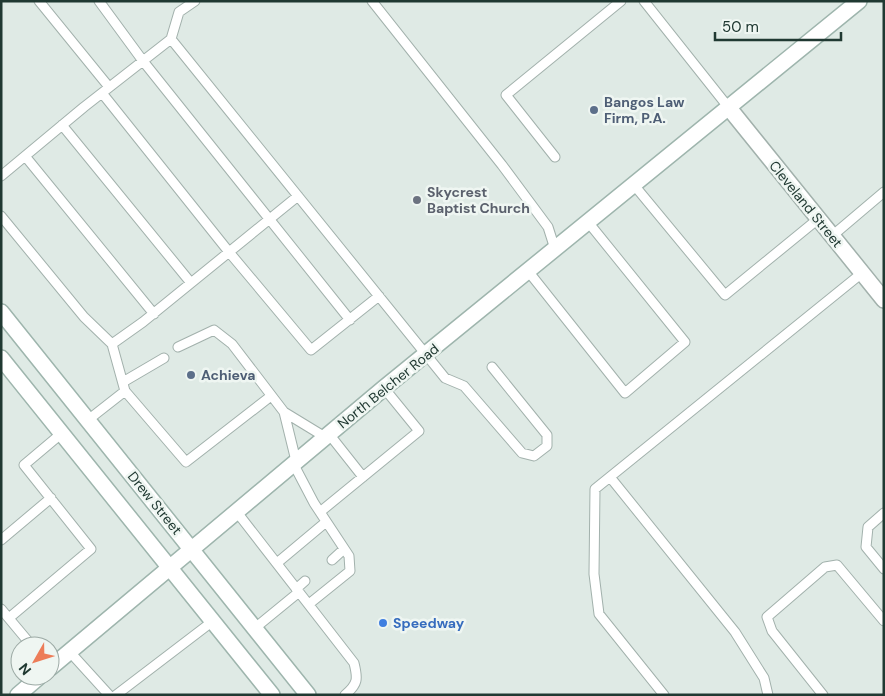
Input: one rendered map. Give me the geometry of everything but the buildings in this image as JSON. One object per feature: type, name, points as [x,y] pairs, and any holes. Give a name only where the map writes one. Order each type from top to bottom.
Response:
[{"type":"main road","name":"North Belcher Road","points":[[60,660],[384,388],[859,1]]},
{"type":"main road","name":"Cleveland Street","points":[[729,108],[884,300]]},
{"type":"main road","name":"Drew Street","points":[[1,312],[308,695]]},
{"type":"main road","name":"Drew Street","points":[[1,358],[272,695]]},
{"type":"main road","points":[[18,695],[28,686]]},
{"type":"lane","points":[[39,1],[229,252],[311,350],[379,296]]},
{"type":"lane","points":[[99,1],[143,61],[350,320]]},
{"type":"lane","points":[[1,176],[171,39],[179,12],[194,1]]},
{"type":"lane","points":[[372,1],[502,165],[548,227],[555,249]]},
{"type":"lane","points":[[556,157],[506,95],[621,1]]},
{"type":"lane","points":[[644,1],[729,108]]},
{"type":"lane","points":[[171,39],[445,378],[464,386],[522,453],[534,456],[547,446],[547,435],[492,367]]},
{"type":"lane","points":[[62,125],[191,283]]},
{"type":"lane","points":[[25,156],[154,314]]},
{"type":"lane","points":[[634,185],[725,295],[818,219]]},
{"type":"lane","points":[[832,236],[884,192]]},
{"type":"lane","points":[[112,344],[154,314],[298,196]]},
{"type":"lane","points":[[1,216],[84,317],[112,344],[124,387],[186,462],[271,396]]},
{"type":"lane","points":[[528,271],[624,393],[685,342],[588,222]]},
{"type":"lane","points":[[664,695],[599,614],[594,574],[595,489],[862,273]]},
{"type":"lane","points":[[178,347],[214,330],[232,344],[284,412],[327,436],[363,477]]},
{"type":"lane","points":[[88,420],[124,387],[164,358]]},
{"type":"lane","points":[[320,512],[418,431],[384,388]]},
{"type":"lane","points":[[284,412],[295,462],[320,512],[348,556],[350,570],[308,604]]},
{"type":"lane","points":[[9,618],[91,549],[24,465],[62,433]]},
{"type":"lane","points":[[610,476],[735,632],[764,678],[768,695]]},
{"type":"lane","points":[[1,540],[51,498]]},
{"type":"lane","points":[[236,511],[354,663],[357,676],[356,682],[354,687],[345,695]]},
{"type":"lane","points":[[884,513],[868,527],[866,547],[884,569]]},
{"type":"lane","points":[[277,563],[326,522]]},
{"type":"lane","points":[[332,560],[344,549]]},
{"type":"lane","points":[[823,695],[772,631],[767,617],[825,567],[837,565],[884,621]]},
{"type":"lane","points":[[255,628],[305,582]]},
{"type":"lane","points":[[1,609],[24,636]]},
{"type":"lane","points":[[116,695],[213,621]]},
{"type":"lane","points":[[70,651],[109,695]]},
{"type":"place","name":"Bangos Law Firm, P.A.","points":[[594,110]]},
{"type":"place","name":"Skycrest Baptist Church","points":[[417,200]]},
{"type":"place","name":"Achieva","points":[[191,375]]},
{"type":"place","name":"Speedway","points":[[383,623]]}]
